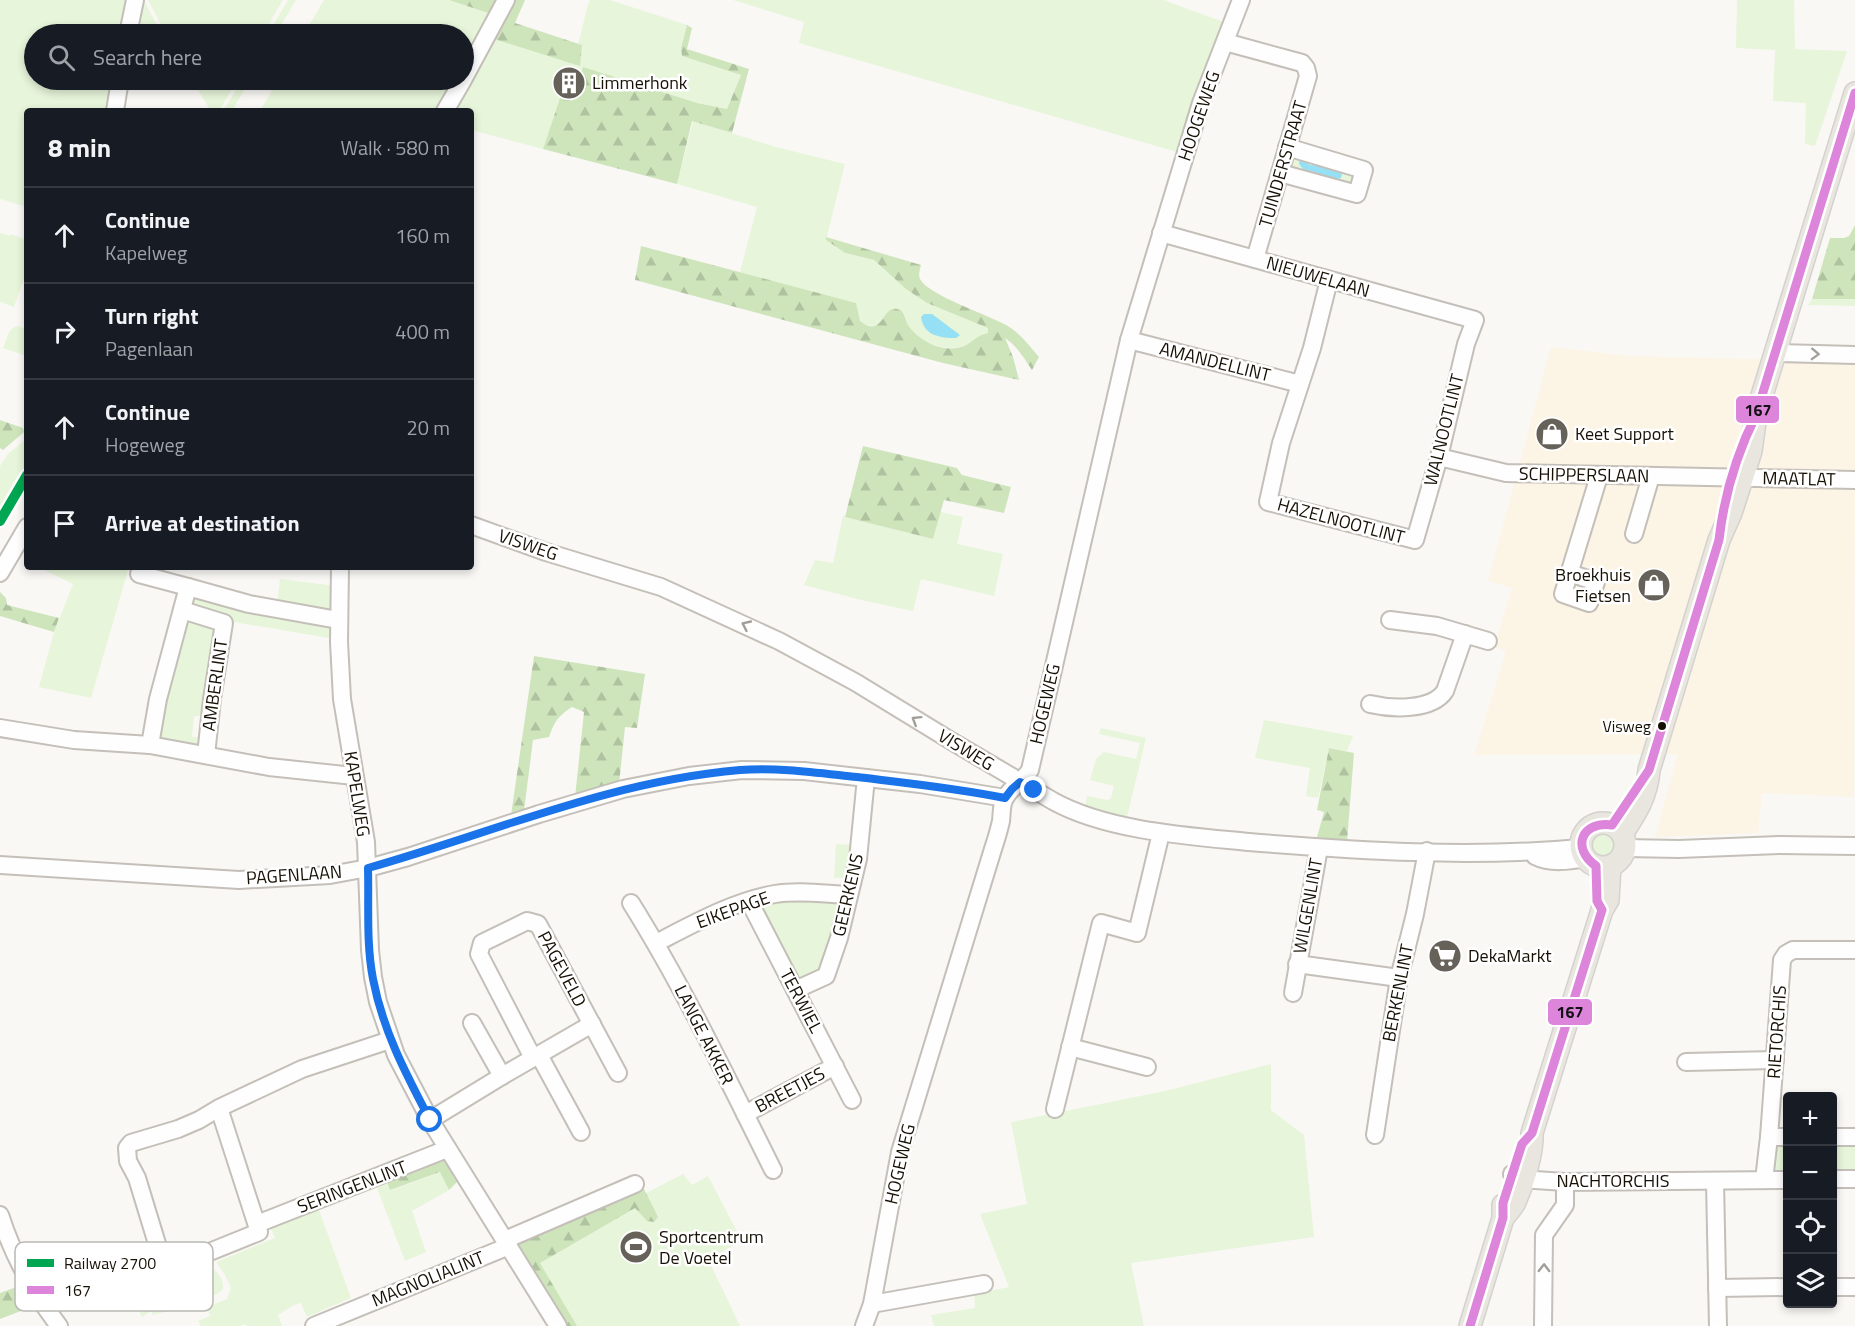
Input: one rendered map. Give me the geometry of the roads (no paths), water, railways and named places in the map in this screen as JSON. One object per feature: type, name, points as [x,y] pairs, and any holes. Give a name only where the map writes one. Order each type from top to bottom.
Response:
[{"type":"main road","points":[[1593,859],[1620,859],[1619,836],[1649,770],[1719,540],[1731,513],[1737,478],[1751,452],[1756,415],[1855,93]]},
{"type":"main road","points":[[1470,1326],[1503,1218],[1503,1203],[1517,1176],[1522,1144],[1532,1133],[1602,910],[1597,901],[1593,859],[1584,835],[1592,826],[1603,823],[1619,836]]},
{"type":"street","points":[[130,24],[135,0]]},
{"type":"street","points":[[474,59],[506,0]]},
{"type":"street","name":"HOOGEWEG","points":[[1161,233],[1201,103],[1241,0]]},
{"type":"street","name":"TUINDERSTRAAT","points":[[1225,42],[1302,63],[1308,76],[1255,259]]},
{"type":"street","points":[[116,108],[119,90]]},
{"type":"street","points":[[447,108],[457,90]]},
{"type":"street","points":[[1280,172],[1357,194],[1361,181],[1364,170],[1287,147]]},
{"type":"street","name":"NIEUWELAAN","points":[[1161,233],[1474,320]]},
{"type":"street","name":"HOGEWEG","points":[[864,1326],[872,1304],[900,1152],[993,849],[1005,798],[1030,770],[1129,340],[1161,233]]},
{"type":"street","points":[[1300,384],[1312,348],[1329,280]]},
{"type":"street","name":"WALNOOTLINT","points":[[1415,540],[1474,320]]},
{"type":"street","name":"AMANDELLINT","points":[[1129,340],[1300,384]]},
{"type":"street","points":[[1776,353],[1855,355]]},
{"type":"street","name":"HAZELNOOTLINT","points":[[1300,384],[1281,443],[1268,502],[1415,540]]},
{"type":"street","name":"SCHIPPERSLAAN","points":[[1439,457],[1506,473],[1737,478]]},
{"type":"street","points":[[1570,573],[1599,476]]},
{"type":"street","points":[[1634,534],[1651,476]]},
{"type":"street","name":"MAATLAT","points":[[1737,478],[1855,480]]},
{"type":"street","name":"VISWEG","points":[[474,526],[686,597],[779,641],[855,682],[1074,812],[1161,833],[1319,848],[1376,851],[1529,852],[1593,859]]},
{"type":"street","points":[[0,573],[24,532]]},
{"type":"street","name":"KAPELWEG","points":[[340,570],[342,699],[366,842],[370,950],[378,1002],[390,1040],[430,1120],[558,1326]]},
{"type":"street","points":[[139,574],[249,604],[339,620]]},
{"type":"street","points":[[150,745],[158,699],[188,587]]},
{"type":"street","name":"AMBERLINT","points":[[183,610],[224,623],[206,755]]},
{"type":"street","points":[[1390,620],[1425,623],[1488,641]]},
{"type":"street","points":[[1370,704],[1382,707],[1409,707],[1423,705],[1441,697],[1464,634]]},
{"type":"street","name":"AMBERLINT","points":[[0,728],[74,740],[150,745],[269,767],[354,776]]},
{"type":"street","name":"PAGENLAAN","points":[[0,866],[239,880],[330,875],[368,868],[602,795],[666,781],[742,770],[804,771],[920,784],[1005,798]]},
{"type":"street","name":"GEERKENS","points":[[795,990],[826,976],[839,938],[858,859],[866,778]]},
{"type":"street","points":[[1055,1109],[1101,923],[1137,933],[1161,833]]},
{"type":"street","points":[[1619,836],[1679,849],[1779,845],[1855,846]]},
{"type":"street","name":"WILGENLINT","points":[[1293,993],[1319,848]]},
{"type":"street","name":"BERKENLINT","points":[[1375,1135],[1398,978],[1415,914],[1427,851]]},
{"type":"street","name":"EIKEPAGE","points":[[656,943],[702,919],[749,901],[777,894],[814,893],[849,896]]},
{"type":"street","name":"TERWIEL","points":[[749,901],[852,1100]]},
{"type":"street","name":"LANGE AKKER","points":[[631,903],[656,943],[773,1170]]},
{"type":"street","name":"PAGEVELD","points":[[581,1132],[479,954],[482,943],[527,921],[538,924],[618,1073]]},
{"type":"street","name":"RIETORCHIS","points":[[1764,1180],[1782,960],[1794,950],[1855,950]]},
{"type":"street","name":"WILGENLINT","points":[[1297,964],[1398,978]]},
{"type":"street","points":[[472,1023],[502,1076]]},
{"type":"street","name":"PAGEVELD","points":[[430,1120],[592,1024]]},
{"type":"street","name":"SERINGENLINT","points":[[156,1242],[137,1178],[128,1161],[127,1148],[131,1143],[199,1120],[219,1108],[302,1069],[390,1040]]},
{"type":"street","points":[[1070,1047],[1147,1067]]},
{"type":"street","points":[[1686,1062],[1775,1060]]},
{"type":"street","name":"BREETJES","points":[[745,1114],[835,1066]]},
{"type":"street","points":[[219,1108],[257,1224]]},
{"type":"street","points":[[1769,1137],[1783,1137]]},
{"type":"street","points":[[1837,1137],[1855,1137]]},
{"type":"street","name":"SERINGENLINT","points":[[213,1251],[260,1232],[257,1224],[447,1149]]},
{"type":"street","name":"NACHTORCHIS","points":[[1517,1176],[1565,1182],[1783,1180]]},
{"type":"street","points":[[1837,1179],[1855,1179]]},
{"type":"street","points":[[1543,1326],[1544,1234],[1565,1205],[1565,1182]]},
{"type":"street","points":[[1715,1182],[1718,1326]]},
{"type":"street","points":[[507,1243],[635,1184]]},
{"type":"street","points":[[0,1215],[15,1254]]},
{"type":"street","name":"MAGNOLIALINT","points":[[314,1326],[507,1243]]},
{"type":"street","points":[[872,1304],[984,1284]]},
{"type":"street","points":[[1717,1288],[1783,1287]]},
{"type":"street","points":[[1837,1287],[1855,1287]]},
{"type":"street","points":[[48,1311],[59,1326]]},
{"type":"water","points":[[1300,159],[1310,165],[1340,170],[1341,178],[1331,178],[1304,170],[1299,164]]},
{"type":"water","points":[[924,314],[932,314],[960,335],[956,338],[934,335],[925,328],[921,317]]},
{"type":"rail line","name":"2700","points":[[0,521],[24,480]]},
{"type":"place","name":"Limmerhonk","points":[[569,83]]},
{"type":"place","name":"Keet Support","points":[[1552,434]]},
{"type":"place","name":"Broekhuis Fietsen","points":[[1654,585]]},
{"type":"place","name":"Visweg","points":[[1662,726]]},
{"type":"place","name":"DekaMarkt","points":[[1445,956]]},
{"type":"place","name":"Sportcentrum De Voetel","points":[[636,1247]]}]
